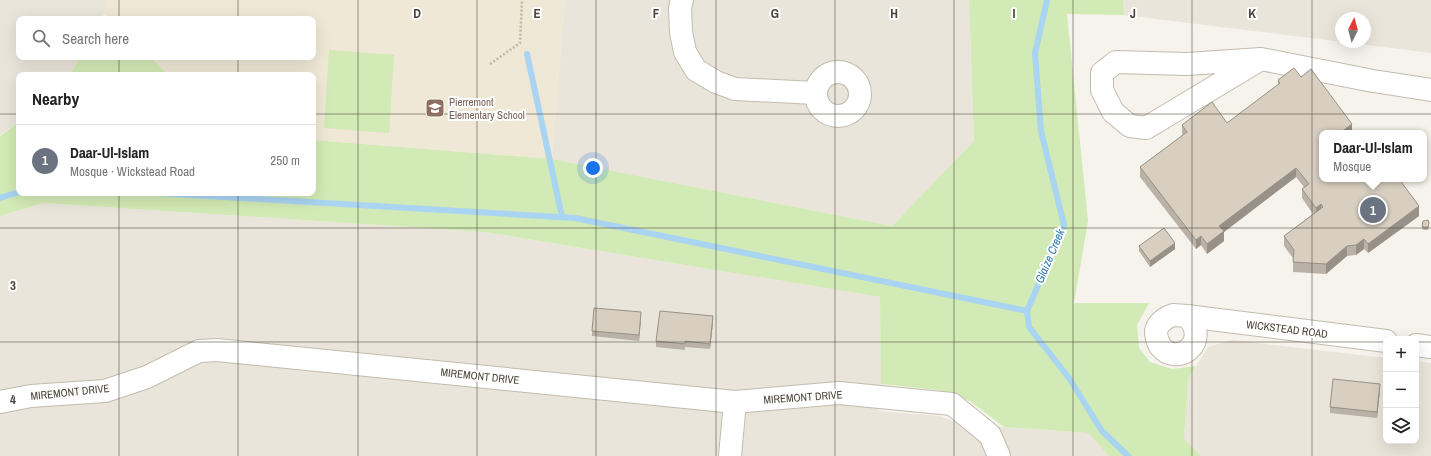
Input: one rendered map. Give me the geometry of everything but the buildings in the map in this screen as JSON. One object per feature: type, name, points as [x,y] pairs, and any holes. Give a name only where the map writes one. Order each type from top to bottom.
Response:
[{"type":"street","points":[[682,0],[680,8],[681,32],[685,52],[696,70],[716,82],[735,89],[815,93]]},
{"type":"street","points":[[1262,58],[1146,128],[1130,126],[1113,112],[1102,90],[1102,73],[1116,62],[1187,64],[1262,58],[1373,81],[1431,90]]},
{"type":"street","name":"WICKSTEAD ROAD","points":[[1187,316],[1383,341]]},
{"type":"street","points":[[1419,345],[1431,347]]},
{"type":"street","name":"MIREMONT DRIVE","points":[[0,402],[31,396],[105,391],[147,377],[198,351],[217,350],[735,402],[839,393],[952,404],[990,435],[999,456]]},
{"type":"street","points":[[730,456],[735,402]]},
{"type":"path","points":[[490,64],[520,43],[522,0]]},
{"type":"shaded area","points":[[0,0],[106,0],[103,16],[16,16],[16,60],[78,60],[72,72],[16,72],[16,124],[0,135]]},
{"type":"shaded area","name":"Pierremont Elementary School","points":[[106,0],[565,0],[552,159],[316,140],[316,72],[165,72],[153,60],[316,60],[316,16],[106,16],[104,14]]},
{"type":"shaded area","points":[[565,0],[969,0],[974,141],[892,226],[552,159]]},
{"type":"shaded area","points":[[1123,0],[1431,0],[1431,53],[1371,46],[1371,12],[1335,12],[1335,41],[1124,15]]},
{"type":"shaded area","points":[[43,203],[485,232],[880,297],[881,384],[878,411],[940,416],[960,424],[1088,433],[1109,456],[0,456],[0,216]]},
{"type":"shaded area","points":[[1232,340],[1383,358],[1383,444],[1419,444],[1419,361],[1431,363],[1431,456],[1201,456],[1184,439],[1188,380],[1208,347]]},
{"type":"green space","points":[[969,0],[1123,0],[1124,15],[1067,14],[1088,221],[1074,303],[1149,303],[1137,325],[1139,348],[1150,362],[1172,369],[1196,366],[1188,380],[1184,439],[1201,456],[1109,456],[1088,433],[1004,427],[970,401],[938,390],[881,384],[880,297],[485,232],[43,203],[0,216],[0,136],[16,124],[16,196],[316,196],[316,140],[552,159],[892,226],[974,141]]},
{"type":"green space","points":[[329,50],[394,55],[389,133],[324,128]]},
{"type":"green space","points":[[78,60],[153,60],[165,72],[72,72]]},
{"type":"waterway","name":"Glaize Creek","points":[[1047,0],[1035,53],[1041,131],[1064,225],[1027,311],[1029,327],[1069,378],[1102,431],[1128,456]]},
{"type":"waterway","points":[[527,54],[562,217]]},
{"type":"waterway","points":[[0,198],[16,193]]},
{"type":"waterway","points":[[208,196],[575,218],[1027,311]]},
{"type":"place","name":"Pierremont Elementary School","points":[[435,108]]},
{"type":"place","name":"Daar-Ul-Islam","points":[[1373,210]]}]
